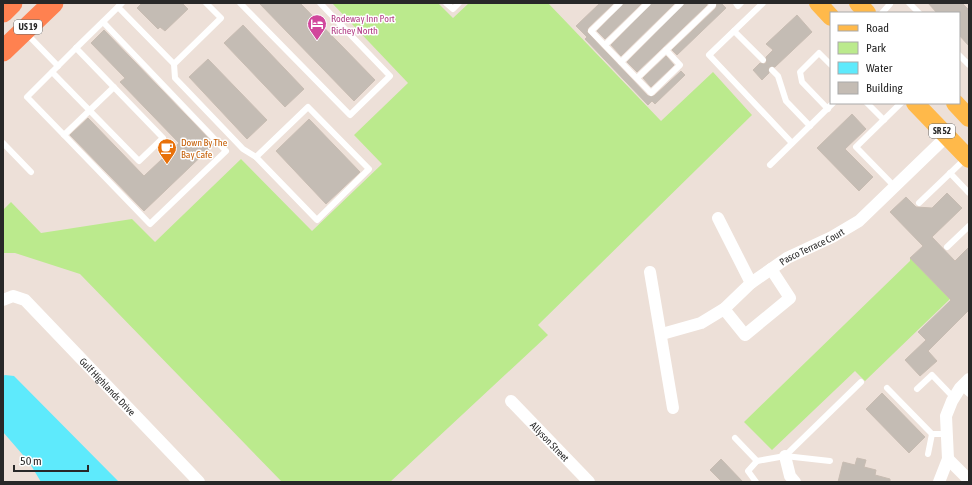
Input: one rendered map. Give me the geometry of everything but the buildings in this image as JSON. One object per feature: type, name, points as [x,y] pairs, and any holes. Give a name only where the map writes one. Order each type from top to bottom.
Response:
[{"type":"highway","name":"US 19","points":[[3,12],[12,3]]},
{"type":"highway","points":[[3,32],[33,3]]},
{"type":"highway","name":"US 19","points":[[3,51],[53,3]]},
{"type":"main road","points":[[818,3],[830,16]]},
{"type":"main road","points":[[858,3],[867,12]]},
{"type":"main road","name":"SR 52","points":[[916,104],[968,158]]},
{"type":"main road","name":"SR 52","points":[[956,104],[969,118]]},
{"type":"street","name":"Pasco Terrace Court","points":[[662,334],[701,323],[724,309],[751,283],[787,258],[832,237],[859,221],[947,136]]},
{"type":"street","points":[[718,218],[751,283]]},
{"type":"street","points":[[724,309],[745,335],[790,298],[771,269]]},
{"type":"street","points":[[650,272],[662,334],[673,408]]},
{"type":"street","name":"Gulf Highlands Drive","points":[[8,298],[25,300],[199,482]]},
{"type":"street","points":[[940,482],[948,459],[946,416],[954,398],[966,387]]},
{"type":"street","name":"Allyson Street","points":[[511,401],[589,482]]},
{"type":"street","points":[[785,456],[790,476],[796,482]]},
{"type":"street","points":[[948,459],[969,480]]},
{"type":"lane","points":[[174,64],[221,18],[206,3]]},
{"type":"lane","points":[[240,3],[350,115],[390,76],[320,3]]},
{"type":"lane","points":[[446,3],[453,10],[459,3]]},
{"type":"lane","points":[[620,3],[591,31],[651,93],[680,65],[666,50]]},
{"type":"lane","points":[[605,45],[648,3]]},
{"type":"lane","points":[[621,62],[681,3]]},
{"type":"lane","points":[[637,78],[713,5],[711,3]]},
{"type":"lane","points":[[736,3],[738,6],[741,3]]},
{"type":"lane","points":[[763,3],[708,55],[792,143]]},
{"type":"lane","points":[[883,12],[890,4],[889,3]]},
{"type":"lane","points":[[909,3],[918,12]]},
{"type":"lane","points":[[103,22],[226,151],[150,224],[27,97],[120,5],[174,64],[175,78],[243,149],[256,157],[317,220],[369,169],[308,107],[256,157]]},
{"type":"lane","points":[[24,31],[58,66]]},
{"type":"lane","points":[[734,31],[763,60]]},
{"type":"lane","points":[[52,72],[139,161],[163,138],[76,48]]},
{"type":"lane","points":[[828,109],[802,82],[800,72],[819,53],[830,64]]},
{"type":"lane","points":[[960,56],[969,65]]},
{"type":"lane","points":[[772,70],[778,76],[786,101],[810,126]]},
{"type":"lane","points":[[64,135],[114,87]]},
{"type":"lane","points":[[770,165],[832,104]]},
{"type":"lane","points":[[869,104],[884,120]]},
{"type":"lane","points":[[895,187],[856,147],[900,104]]},
{"type":"lane","points":[[3,143],[31,172]]},
{"type":"lane","points":[[919,203],[968,158]]},
{"type":"lane","points":[[950,173],[969,193]]},
{"type":"lane","points":[[947,247],[969,226]]},
{"type":"lane","points":[[917,389],[932,375],[954,398]]},
{"type":"lane","points":[[785,456],[861,382]]},
{"type":"lane","points":[[887,388],[932,434],[947,434]]},
{"type":"lane","points":[[928,454],[932,434]]},
{"type":"lane","points":[[735,438],[757,461]]},
{"type":"lane","points":[[756,482],[748,471],[757,461],[785,456],[830,461]]},
{"type":"green space","points":[[332,3],[438,3],[453,18],[469,3],[548,3],[661,121],[713,72],[752,115],[538,325],[548,335],[390,482],[282,482],[80,274],[15,253],[3,253],[3,210],[11,202],[41,233],[132,219],[155,242],[241,159],[312,231],[382,164],[354,135],[408,83]]},
{"type":"green space","points":[[910,258],[950,299],[865,381],[855,371],[772,450],[744,422],[910,261]]},
{"type":"water","points":[[3,376],[14,376],[119,482],[41,482],[29,462],[3,432]]},
{"type":"place","name":"Rodeway Inn Port Richey North","points":[[317,41]]},
{"type":"place","name":"Down By The Bay Cafe","points":[[167,165]]}]
